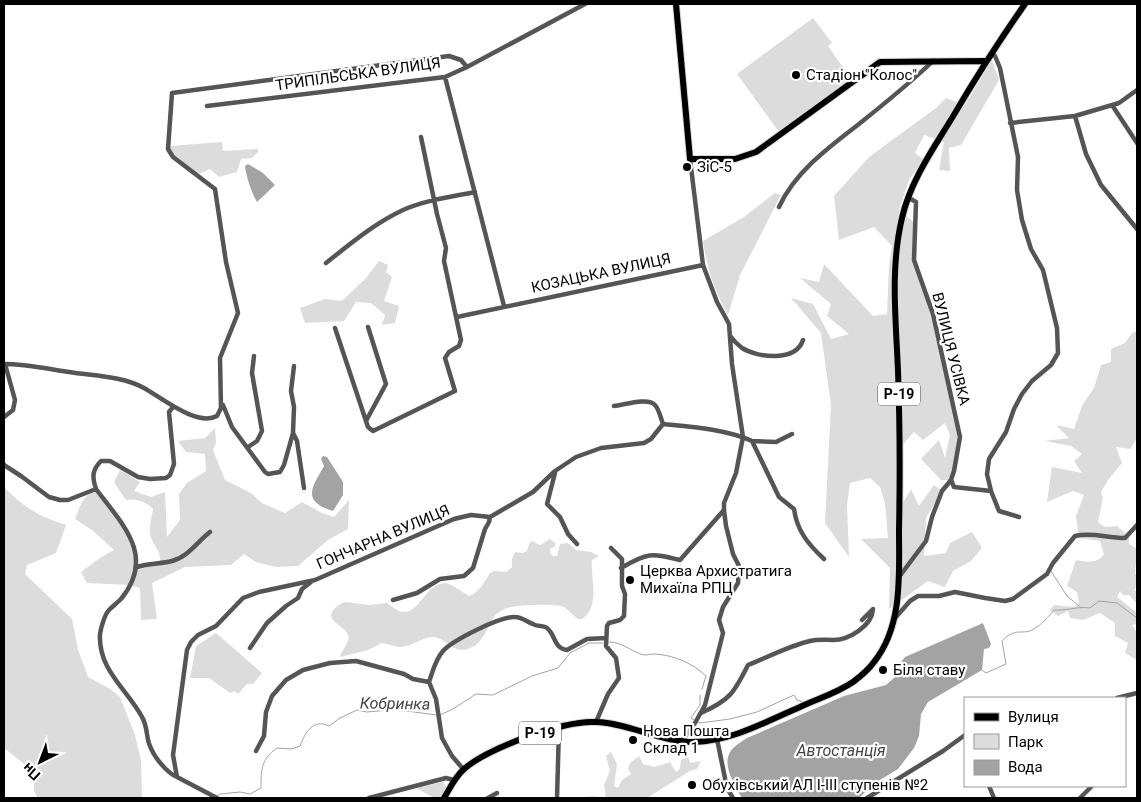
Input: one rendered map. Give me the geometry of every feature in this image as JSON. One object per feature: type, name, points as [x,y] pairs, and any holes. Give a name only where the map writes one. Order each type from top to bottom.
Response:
[{"type":"main road","points":[[676,4],[690,159],[735,159],[756,152],[880,62],[985,61],[1025,4]]},
{"type":"main road","name":"Р-19","points":[[444,798],[454,780],[477,760],[514,742],[559,728],[596,722],[682,741],[717,739],[750,729],[852,683],[864,673],[882,650],[893,620],[898,597],[899,577],[900,425],[895,266],[902,218],[925,163],[985,61]]},
{"type":"street","name":"ТРИПІЛЬСЬКА ВУЛИЦЯ","points":[[207,106],[445,76],[467,67],[585,4]]},
{"type":"street","points":[[991,54],[995,56],[1000,68],[1018,157],[1017,190],[1022,220],[1031,249],[1043,270],[1057,328],[1058,353],[1051,365],[1032,381],[1022,394],[1014,409],[1006,432],[989,459],[987,474],[999,511],[1019,517]]},
{"type":"street","points":[[4,417],[12,410],[15,400],[4,364],[126,380],[144,388],[173,407],[201,418],[213,419],[220,412],[220,358],[238,313],[226,262],[215,189],[173,157],[168,149],[172,93],[449,56],[461,60],[467,67]]},
{"type":"street","points":[[779,207],[786,190],[822,154],[910,83],[932,61]]},
{"type":"street","points":[[445,76],[504,306]]},
{"type":"street","points":[[1010,123],[1075,116],[1118,103],[1137,90]]},
{"type":"street","points":[[1112,105],[1137,144]]},
{"type":"street","points":[[1075,116],[1086,154],[1101,185],[1137,229]]},
{"type":"street","points":[[334,328],[368,428],[372,431],[455,391],[445,358],[449,352],[459,346],[461,340],[444,260],[446,248],[437,214],[422,137]]},
{"type":"street","points":[[682,741],[705,705],[723,634],[719,620],[723,606],[738,583],[739,566],[733,554],[726,526],[724,503],[736,473],[743,437],[732,364],[729,324],[717,302],[703,265],[690,159]]},
{"type":"street","points":[[326,263],[387,217],[405,209],[435,200],[475,192]]},
{"type":"street","name":"ВУЛИЦЯ УСІВКА","points":[[899,577],[926,541],[932,517],[942,491],[954,470],[960,437],[933,314],[914,260],[916,202],[909,198]]},
{"type":"street","name":"КОЗАЦЬКА ВУЛИЦЯ","points":[[457,317],[703,265]]},
{"type":"street","points":[[366,421],[386,384],[368,327]]},
{"type":"street","points":[[731,337],[741,348],[753,354],[773,356],[789,353],[803,340]]},
{"type":"street","points":[[248,447],[257,440],[262,431],[252,373],[254,356]]},
{"type":"street","points":[[221,401],[232,428],[248,447],[264,472],[268,474],[280,472],[284,465],[293,433],[294,407],[291,391],[294,366]]},
{"type":"street","points":[[614,406],[650,402],[656,405],[663,424]]},
{"type":"street","points":[[173,407],[169,412],[174,464],[170,475],[166,478],[138,476],[110,461],[101,461],[94,469],[96,489],[124,525],[133,544],[137,567],[127,591],[119,602],[108,611],[100,632],[100,645],[109,672],[142,717],[148,733],[149,746],[169,774],[215,797]]},
{"type":"street","points":[[663,424],[700,428],[743,437],[752,442],[776,442],[792,434]]},
{"type":"street","points":[[393,600],[417,593],[440,579],[464,576],[470,572],[490,517],[533,492],[555,471],[576,457],[601,448],[644,443],[651,439],[663,424]]},
{"type":"street","points":[[293,433],[297,441],[304,488]]},
{"type":"street","points":[[752,442],[779,497],[794,509],[795,519],[802,536],[824,559]]},
{"type":"street","points":[[4,464],[49,498],[68,500],[96,489]]},
{"type":"street","points":[[555,471],[546,504],[560,517],[568,534],[578,544]]},
{"type":"street","points":[[950,480],[954,488],[991,491]]},
{"type":"street","points":[[621,568],[636,559],[654,554],[680,560],[724,510]]},
{"type":"street","name":"ГОНЧАРНА ВУЛИЦЯ","points":[[250,648],[267,623],[298,598],[306,585],[314,580],[454,519],[471,515],[490,517]]},
{"type":"street","points":[[893,620],[910,601],[918,596],[938,596],[955,592],[986,598],[1013,599],[1047,574],[1074,536],[1086,533],[1110,538],[1125,538],[1137,525]]},
{"type":"street","points":[[137,567],[150,563],[174,561],[183,556],[210,532]]},
{"type":"street","points":[[596,722],[608,694],[619,678],[616,658],[606,646],[607,626],[609,623],[620,620],[624,616],[626,594],[622,586],[622,559],[611,548]]},
{"type":"street","name":"ГОНЧАРНА ВУЛИЦЯ","points":[[177,777],[173,755],[187,650],[191,642],[198,635],[216,626],[243,598],[258,592],[314,580]]},
{"type":"street","points":[[700,714],[717,706],[732,695],[748,665],[810,641],[842,639],[856,633],[868,623],[873,609],[862,620]]},
{"type":"street","points":[[464,770],[446,748],[442,738],[436,699],[429,682],[435,662],[444,650],[487,624],[513,616],[534,625],[546,627],[554,642],[563,650],[567,650],[587,640],[606,638]]},
{"type":"street","points":[[256,751],[264,736],[266,712],[272,696],[286,680],[303,670],[330,663],[356,661],[404,674],[413,680],[429,682]]},
{"type":"street","points":[[1122,697],[1137,693]]},
{"type":"street","points":[[553,798],[556,798],[559,728]]},
{"type":"street","points":[[866,798],[943,751],[964,736]]},
{"type":"street","points":[[717,739],[727,788],[733,798]]},
{"type":"street","points":[[369,798],[446,778],[454,780]]},
{"type":"street","points":[[1080,798],[1091,787]]},
{"type":"street","points":[[488,798],[497,793]]},
{"type":"green space","name":"Стадіон \"Колос\"","points":[[813,18],[832,43],[828,46],[847,73],[852,70],[856,76],[779,132],[737,74]]},
{"type":"green space","points":[[992,60],[999,80],[961,145],[949,148],[950,171],[939,170],[944,142],[924,135],[915,153],[923,159],[909,180],[899,210],[915,223],[914,260],[933,314],[960,437],[951,480],[941,480],[921,459],[939,440],[945,458],[950,435],[945,423],[923,440],[914,432],[897,451],[896,515],[911,489],[919,506],[934,485],[942,491],[926,518],[924,556],[946,553],[950,543],[972,532],[982,548],[971,561],[953,571],[945,587],[928,581],[889,609],[890,568],[861,539],[888,538],[885,503],[880,487],[870,478],[850,483],[847,505],[849,557],[825,523],[831,405],[821,333],[791,298],[813,304],[831,339],[849,334],[827,316],[831,304],[800,278],[819,282],[824,264],[873,316],[887,314],[892,246],[874,227],[839,240],[834,196],[869,157],[936,108],[946,98],[965,105]]},
{"type":"green space","points":[[222,142],[223,151],[258,149],[258,152],[252,158],[241,159],[237,172],[219,177],[210,169],[198,174],[176,159],[170,146]]},
{"type":"green space","points":[[775,193],[781,195],[740,275],[728,315],[712,279],[703,241],[744,217]]},
{"type":"green space","points":[[379,261],[388,265],[386,272],[392,277],[384,301],[399,306],[395,323],[382,325],[385,315],[371,303],[356,302],[344,321],[305,323],[300,308],[325,299],[342,301],[366,278]]},
{"type":"green space","points":[[1137,331],[1137,438],[1130,449],[1116,447],[1122,463],[1101,492],[1103,498],[1098,522],[1105,527],[1117,526],[1129,537],[1129,544],[1137,549],[1135,591],[1137,591],[1137,604],[1129,595],[1123,595],[1120,591],[1117,597],[1137,613],[1137,624],[1132,625],[1137,633],[1137,660],[1125,653],[1128,643],[1115,636],[1115,623],[1100,613],[1083,620],[1070,618],[1068,611],[1058,616],[1050,610],[1054,605],[1075,607],[1079,602],[1077,592],[1067,586],[1076,560],[1095,561],[1104,554],[1100,541],[1079,538],[1076,516],[1084,495],[1073,491],[1047,502],[1052,467],[1082,473],[1074,461],[1082,454],[1071,446],[1045,441],[1069,438],[1056,425],[1074,429],[1082,406],[1094,388],[1101,365],[1111,362],[1111,349],[1125,343],[1132,333]]},
{"type":"green space","points":[[215,428],[216,443],[213,450],[225,480],[251,493],[262,503],[285,513],[302,502],[334,517],[349,500],[348,529],[328,540],[298,566],[276,567],[256,562],[244,554],[231,565],[185,567],[152,583],[157,619],[141,620],[140,588],[130,585],[87,583],[81,572],[114,550],[92,530],[75,519],[80,506],[91,493],[96,492],[127,536],[137,567],[141,569],[151,565],[160,565],[160,555],[150,534],[153,509],[141,501],[126,500],[114,482],[120,470],[140,482],[134,491],[151,497],[165,492],[167,537],[180,520],[179,494],[187,483],[206,471],[205,454],[186,452],[178,441],[205,438]]},
{"type":"green space","points":[[4,487],[32,510],[66,525],[56,553],[27,565],[25,574],[72,619],[78,650],[88,677],[120,697],[135,735],[141,761],[142,798],[38,798],[34,791],[34,772],[4,748]]},
{"type":"green space","points":[[550,539],[556,544],[550,549],[550,553],[553,556],[557,556],[560,544],[568,543],[576,550],[591,552],[599,556],[592,560],[593,599],[588,613],[582,619],[578,619],[566,608],[560,606],[515,606],[497,614],[481,640],[468,649],[454,648],[442,640],[433,637],[404,647],[382,643],[368,650],[340,657],[349,638],[331,616],[335,608],[341,604],[345,602],[370,605],[387,603],[397,610],[410,611],[416,607],[431,589],[445,583],[469,596],[479,590],[490,573],[494,571],[506,572],[512,567],[512,559],[515,552],[523,553],[527,551],[532,541],[540,545]]},
{"type":"green space","points":[[216,633],[262,673],[253,684],[247,684],[238,694],[235,691],[230,693],[209,678],[190,678],[196,646]]},
{"type":"green space","points":[[611,752],[617,764],[614,786],[618,788],[622,780],[631,774],[628,769],[630,763],[639,756],[643,764],[654,767],[670,762],[676,772],[680,769],[681,760],[688,756],[690,763],[701,761],[697,769],[690,771],[647,798],[606,798],[604,785],[610,771],[606,756]]},
{"type":"green space","points":[[443,782],[446,788],[441,798],[434,798],[416,788]]},
{"type":"green space","points":[[591,796],[606,798],[588,798]]},
{"type":"water","points":[[248,164],[263,173],[275,185],[257,202],[247,175],[245,166]]},
{"type":"water","points":[[323,456],[327,457],[343,482],[343,495],[333,511],[317,503],[312,493],[324,466],[321,459]]},
{"type":"water","name":"Автостанція","points":[[983,623],[991,644],[989,648],[984,649],[982,670],[928,702],[921,714],[919,736],[914,748],[898,769],[875,783],[859,798],[742,798],[731,777],[728,765],[729,754],[739,743],[844,696],[886,685],[895,677],[899,665],[905,657]]},
{"type":"waterway","points":[[1051,571],[1067,596],[1079,606]]},
{"type":"waterway","name":"Кобринка","points":[[982,670],[986,673],[1006,664],[1002,641],[1015,632],[1026,632],[1034,629],[1054,610],[1090,608],[1099,601],[1117,603],[1137,618]]},
{"type":"waterway","name":"Кобринка","points":[[609,642],[619,644],[641,654],[660,654],[689,664],[706,676],[702,689]]},
{"type":"waterway","name":"Кобринка","points":[[440,715],[476,694],[493,695],[532,676],[558,668],[570,653],[589,643],[603,643]]},
{"type":"waterway","name":"Кобринка","points":[[694,720],[691,718],[700,705],[700,695]]},
{"type":"waterway","name":"Кобринка","points":[[698,722],[730,719],[757,712],[794,695],[797,700],[803,702]]},
{"type":"waterway","name":"Кобринка","points":[[217,796],[240,792],[250,794],[261,788],[263,765],[268,756],[277,748],[291,749],[300,746],[304,736],[314,725],[323,724],[329,726],[357,710],[367,712],[407,711],[436,715]]},
{"type":"place","name":"Стадіон \"Колос\"","points":[[796,75]]},
{"type":"place","name":"ЗіС-5","points":[[687,167]]},
{"type":"place","name":"Церква Архистратига Михаїла РПЦ","points":[[630,580]]},
{"type":"place","name":"Біля ставу","points":[[883,670]]},
{"type":"place","name":"Нова Пошта Склад 1","points":[[633,740]]},
{"type":"place","name":"Обухівський АЛ І-ІІІ ступенів №2","points":[[692,785]]}]
